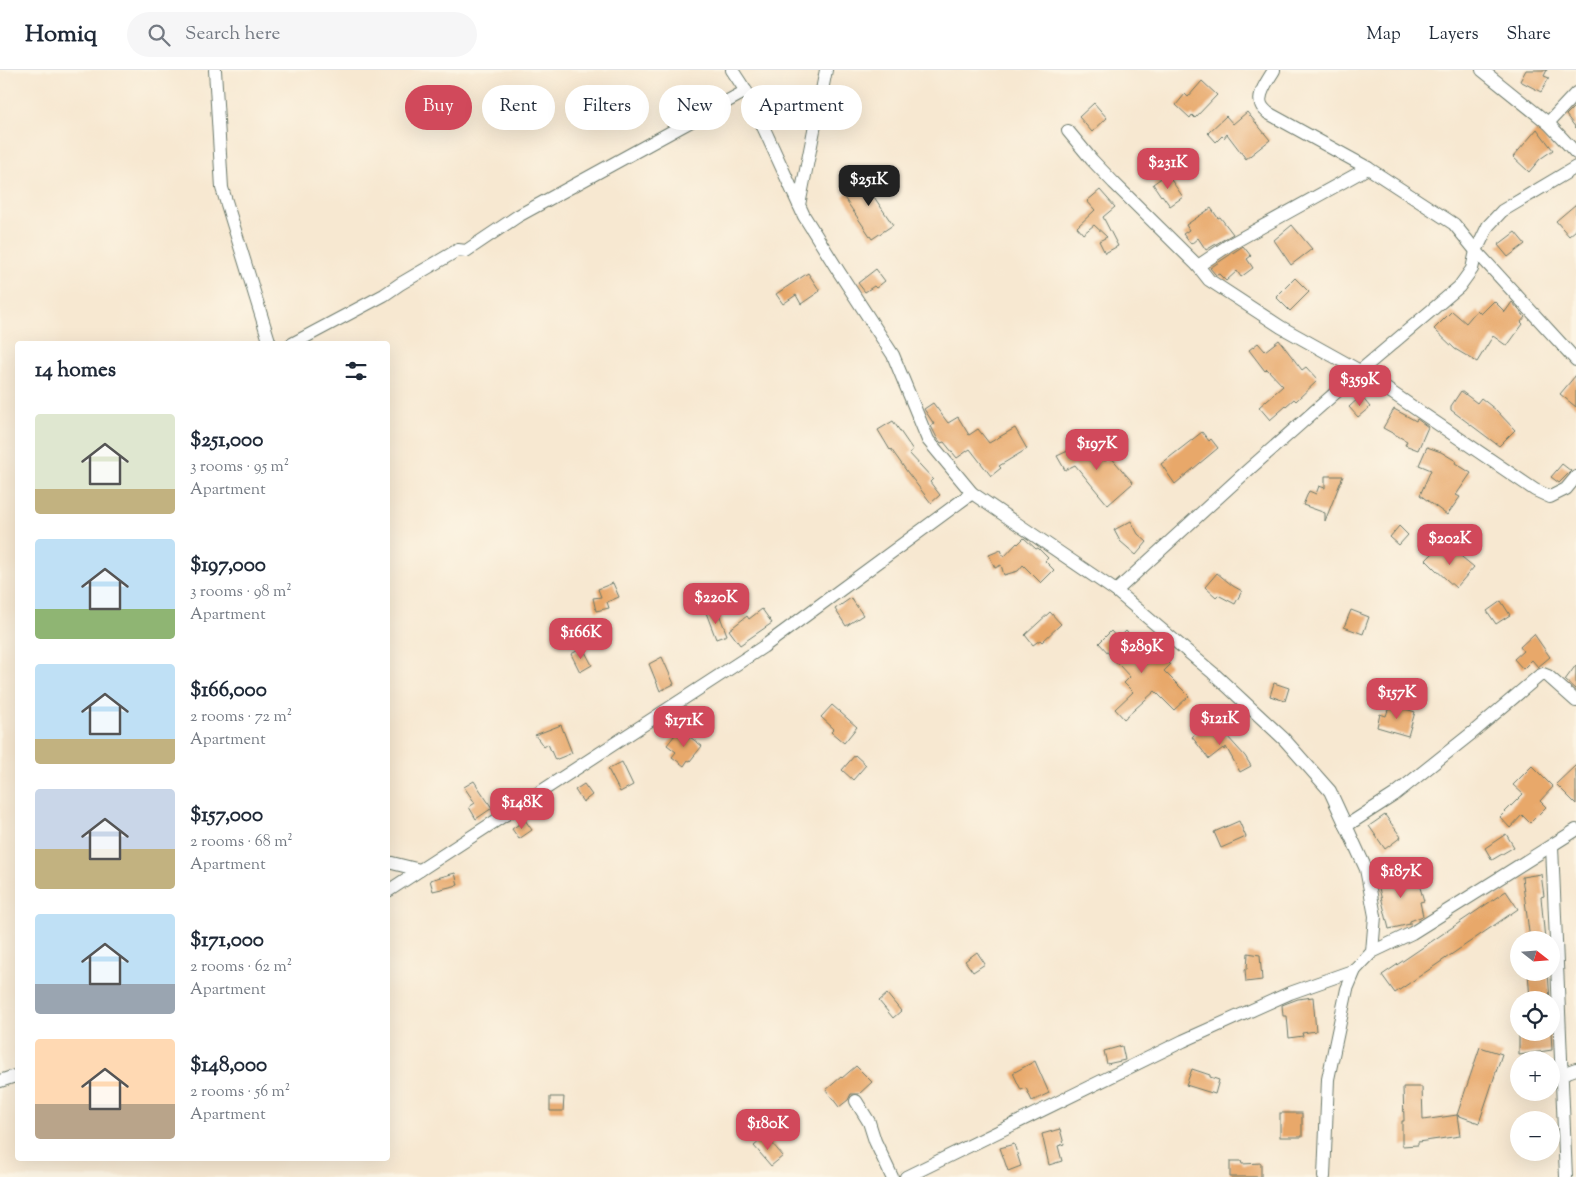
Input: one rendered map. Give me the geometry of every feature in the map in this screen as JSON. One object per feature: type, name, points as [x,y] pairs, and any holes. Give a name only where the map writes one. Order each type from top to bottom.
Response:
[{"type":"street","points":[[214,70],[222,188],[269,341]]},
{"type":"street","points":[[732,70],[742,85]]},
{"type":"street","points":[[799,205],[826,70]]},
{"type":"street","points":[[1274,70],[1262,92],[1260,101],[1261,106],[1268,113],[1368,168],[1454,224],[1476,251],[1576,360]]},
{"type":"street","points":[[1482,70],[1548,123],[1576,153]]},
{"type":"street","points":[[1548,123],[1576,93]]},
{"type":"street","points":[[298,341],[384,295],[458,250],[466,251],[518,216],[741,95]]},
{"type":"street","points":[[764,130],[804,216],[893,355],[928,440],[972,493],[1116,591],[1213,673],[1284,739],[1330,791],[1366,869],[1375,916],[1372,952]]},
{"type":"street","points":[[1068,131],[1092,160],[1198,266],[1209,280],[1281,327],[1360,371],[1535,490],[1550,497],[1566,489],[1576,477]]},
{"type":"street","points":[[1116,591],[1246,471],[1459,287],[1472,269],[1476,251],[1488,226],[1502,210],[1576,166]]},
{"type":"street","points":[[1198,266],[1229,246],[1368,168]]},
{"type":"street","points":[[390,890],[763,647],[972,493]]},
{"type":"street","points":[[1346,826],[1394,795],[1538,676],[1543,674],[1548,676],[1576,701]]},
{"type":"street","points":[[1324,1177],[1328,1079],[1346,989],[1355,970],[1372,952],[1412,933],[1576,830]]},
{"type":"street","points":[[1552,846],[1566,1177]]},
{"type":"street","points":[[390,862],[420,870]]},
{"type":"street","points":[[906,1177],[1184,1041],[1290,993],[1355,970]]},
{"type":"street","points":[[1562,1074],[1576,1069]]},
{"type":"street","points":[[0,1081],[15,1076]]},
{"type":"street","points":[[856,1101],[869,1122],[875,1141],[892,1177]]},
{"type":"building","points":[[1526,70],[1547,70],[1544,76],[1549,78],[1541,92],[1520,81]]},
{"type":"building","points":[[1202,81],[1217,95],[1195,118],[1192,115],[1190,118],[1176,105],[1185,94],[1188,97]]},
{"type":"building","points":[[1094,103],[1107,118],[1092,132],[1079,117]]},
{"type":"building","points":[[1576,105],[1576,128],[1566,115]]},
{"type":"building","points":[[1247,112],[1270,140],[1246,159],[1227,134],[1216,142],[1208,133],[1226,116],[1233,124]]},
{"type":"building","points":[[1537,129],[1553,150],[1540,159],[1529,172],[1513,157]]},
{"type":"building","points":[[1167,174],[1183,197],[1170,206],[1153,184]]},
{"type":"building","points":[[876,176],[883,187],[872,194],[893,225],[872,239],[843,196]]},
{"type":"building","points":[[1100,190],[1115,207],[1103,217],[1118,246],[1105,253],[1099,241],[1107,237],[1094,225],[1083,234],[1077,227],[1095,210],[1087,201]]},
{"type":"building","points":[[1576,204],[1576,230],[1569,236],[1556,221]]},
{"type":"building","points":[[1211,208],[1233,234],[1206,250],[1198,238],[1191,244],[1183,234],[1189,230],[1186,225]]},
{"type":"building","points":[[1292,225],[1312,249],[1291,265],[1274,240]]},
{"type":"building","points":[[1515,232],[1525,244],[1508,257],[1498,245]]},
{"type":"building","points":[[1243,246],[1251,256],[1247,259],[1253,268],[1241,277],[1237,271],[1226,281],[1219,274],[1215,274],[1210,268]]},
{"type":"building","points":[[876,269],[885,281],[876,288],[874,286],[865,292],[858,283]]},
{"type":"building","points":[[808,273],[820,291],[801,304],[796,295],[783,304],[776,294]]},
{"type":"building","points":[[1295,278],[1309,292],[1290,311],[1276,297]]},
{"type":"building","points":[[1494,301],[1505,312],[1512,302],[1525,317],[1521,322],[1523,324],[1507,346],[1493,336],[1477,362],[1455,349],[1434,329],[1452,311],[1466,323],[1477,310],[1481,314]]},
{"type":"building","points":[[1279,340],[1302,370],[1306,367],[1318,380],[1296,401],[1294,399],[1270,420],[1259,407],[1283,386],[1267,369],[1265,371],[1249,350],[1258,343],[1265,351]]},
{"type":"building","points":[[1576,375],[1576,407],[1560,394]]},
{"type":"building","points":[[1461,391],[1477,403],[1481,398],[1496,410],[1515,430],[1499,446],[1451,410],[1451,406]]},
{"type":"building","points":[[1361,396],[1370,407],[1358,417],[1349,407]]},
{"type":"building","points":[[933,403],[948,423],[958,417],[969,435],[978,429],[989,443],[1015,428],[1027,449],[999,466],[1001,468],[991,476],[970,449],[957,458],[944,442],[941,443],[937,438],[931,426],[934,424],[924,409]]},
{"type":"building","points":[[1394,409],[1416,421],[1417,419],[1428,427],[1418,450],[1405,445],[1407,441],[1383,428]]},
{"type":"building","points":[[893,421],[913,450],[909,453],[933,479],[930,482],[940,495],[931,503],[890,450],[878,430]]},
{"type":"building","points":[[1202,432],[1218,448],[1175,484],[1161,464]]},
{"type":"building","points":[[1088,439],[1098,455],[1100,454],[1105,461],[1110,456],[1133,483],[1108,505],[1075,465],[1065,470],[1057,456],[1071,451]]},
{"type":"building","points":[[1427,447],[1441,452],[1471,473],[1456,495],[1460,497],[1447,515],[1420,495],[1431,470],[1419,465]]},
{"type":"building","points":[[1562,464],[1571,471],[1559,483],[1551,477]]},
{"type":"building","points":[[1325,476],[1343,476],[1325,521],[1325,513],[1303,505],[1309,491],[1316,494],[1319,486],[1325,488]]},
{"type":"building","points":[[1131,521],[1138,534],[1147,542],[1136,555],[1120,541],[1114,530]]},
{"type":"building","points":[[1399,526],[1408,535],[1399,545],[1390,537]]},
{"type":"building","points":[[1024,538],[1048,558],[1045,561],[1054,570],[1041,583],[1023,565],[1018,571],[1004,575],[1001,565],[995,568],[989,555],[1001,550],[1004,557]]},
{"type":"building","points":[[1438,548],[1445,554],[1451,548],[1474,567],[1456,588],[1426,560]]},
{"type":"building","points":[[1217,573],[1242,591],[1235,604],[1218,595],[1216,597],[1205,587]]},
{"type":"building","points":[[613,583],[619,597],[607,602],[609,608],[596,611],[593,598],[601,597],[598,589]]},
{"type":"building","points":[[851,598],[863,615],[846,626],[835,609]]},
{"type":"building","points":[[1501,601],[1510,615],[1496,624],[1487,611]]},
{"type":"building","points":[[762,609],[772,623],[740,645],[729,630],[747,616],[749,619]]},
{"type":"building","points":[[705,610],[719,614],[727,635],[716,639]]},
{"type":"building","points":[[1351,610],[1369,617],[1363,634],[1344,627]]},
{"type":"building","points":[[1050,612],[1061,624],[1042,642],[1040,640],[1033,645],[1025,635]]},
{"type":"building","points":[[1111,631],[1118,639],[1126,631],[1148,655],[1155,649],[1170,665],[1164,671],[1189,696],[1174,710],[1155,691],[1124,719],[1115,709],[1133,692],[1124,683],[1130,677],[1099,643]]},
{"type":"building","points":[[1534,634],[1550,657],[1538,667],[1532,660],[1523,669],[1514,659],[1523,651],[1520,647]]},
{"type":"building","points":[[583,648],[592,665],[580,672],[571,654]]},
{"type":"building","points":[[662,657],[674,684],[660,691],[649,664]]},
{"type":"building","points":[[1576,665],[1576,690],[1565,680]]},
{"type":"building","points":[[1274,683],[1289,688],[1285,701],[1270,696]]},
{"type":"building","points":[[1390,704],[1415,712],[1408,736],[1377,727],[1380,714],[1386,716]]},
{"type":"building","points":[[832,705],[857,727],[844,743],[831,732],[834,729],[821,717]]},
{"type":"building","points":[[561,725],[572,753],[555,760],[548,744],[544,747],[535,735]]},
{"type":"building","points":[[1204,726],[1211,733],[1218,726],[1245,756],[1251,766],[1240,772],[1226,747],[1209,759],[1192,737]]},
{"type":"building","points":[[678,731],[702,746],[684,766],[672,757],[676,752],[667,745]]},
{"type":"building","points":[[855,755],[866,765],[853,780],[842,770]]},
{"type":"building","points":[[622,762],[633,785],[620,792],[608,769]]},
{"type":"building","points":[[1576,765],[1576,804],[1556,784]]},
{"type":"building","points":[[1532,766],[1553,787],[1540,801],[1546,807],[1530,823],[1522,815],[1510,828],[1500,817],[1523,794],[1513,785]]},
{"type":"building","points":[[474,781],[492,808],[476,819],[469,807],[475,803],[464,787]]},
{"type":"building","points":[[584,784],[592,795],[583,802],[575,790]]},
{"type":"building","points":[[1385,815],[1401,837],[1385,849],[1369,826]]},
{"type":"building","points":[[525,820],[532,830],[519,839],[512,829]]},
{"type":"building","points":[[1239,821],[1246,837],[1221,848],[1214,832]]},
{"type":"building","points":[[1506,834],[1514,847],[1492,860],[1485,848]]},
{"type":"building","points":[[1415,871],[1424,901],[1420,902],[1423,916],[1410,921],[1410,924],[1389,929],[1377,880]]},
{"type":"building","points":[[455,873],[458,885],[433,891],[430,880]]},
{"type":"building","points":[[1541,874],[1544,896],[1541,897],[1544,931],[1529,931],[1522,877]]},
{"type":"building","points":[[1506,891],[1518,909],[1395,993],[1382,975]]},
{"type":"building","points":[[977,952],[985,964],[973,972],[965,961]]},
{"type":"building","points":[[1248,953],[1260,955],[1262,980],[1246,982],[1245,969],[1247,969]]},
{"type":"building","points":[[1529,981],[1549,981],[1549,991],[1529,991]]},
{"type":"building","points":[[887,994],[901,1011],[893,1018],[879,1001]]},
{"type":"building","points":[[1313,997],[1316,1031],[1302,1033],[1303,1036],[1289,1038],[1287,1016],[1283,1016],[1282,1005],[1298,999]]},
{"type":"building","points":[[1519,1041],[1552,1041],[1552,1050],[1519,1051]]},
{"type":"building","points":[[1122,1046],[1125,1060],[1107,1064],[1104,1051]]},
{"type":"building","points":[[1480,1047],[1502,1054],[1479,1123],[1457,1115]]},
{"type":"building","points":[[1035,1061],[1049,1093],[1032,1101],[1026,1088],[1021,1090],[1013,1073]]},
{"type":"building","points":[[856,1066],[872,1082],[859,1094],[851,1094],[848,1100],[839,1107],[826,1090]]},
{"type":"building","points":[[1192,1069],[1219,1080],[1215,1094],[1186,1085]]},
{"type":"building","points":[[1403,1087],[1422,1087],[1423,1120],[1457,1115],[1460,1136],[1418,1142],[1418,1145],[1402,1146],[1402,1121],[1404,1121]]},
{"type":"building","points":[[550,1097],[564,1097],[563,1111],[550,1111]]},
{"type":"building","points":[[1280,1113],[1302,1113],[1302,1137],[1280,1137]]},
{"type":"building","points":[[1060,1129],[1064,1144],[1058,1146],[1062,1161],[1049,1165],[1042,1134]]},
{"type":"building","points":[[766,1136],[783,1156],[771,1166],[754,1146]]},
{"type":"building","points":[[1014,1144],[1021,1166],[1008,1171],[1000,1148]]},
{"type":"building","points":[[1230,1161],[1241,1161],[1242,1164],[1261,1163],[1261,1177],[1230,1177]]}]
